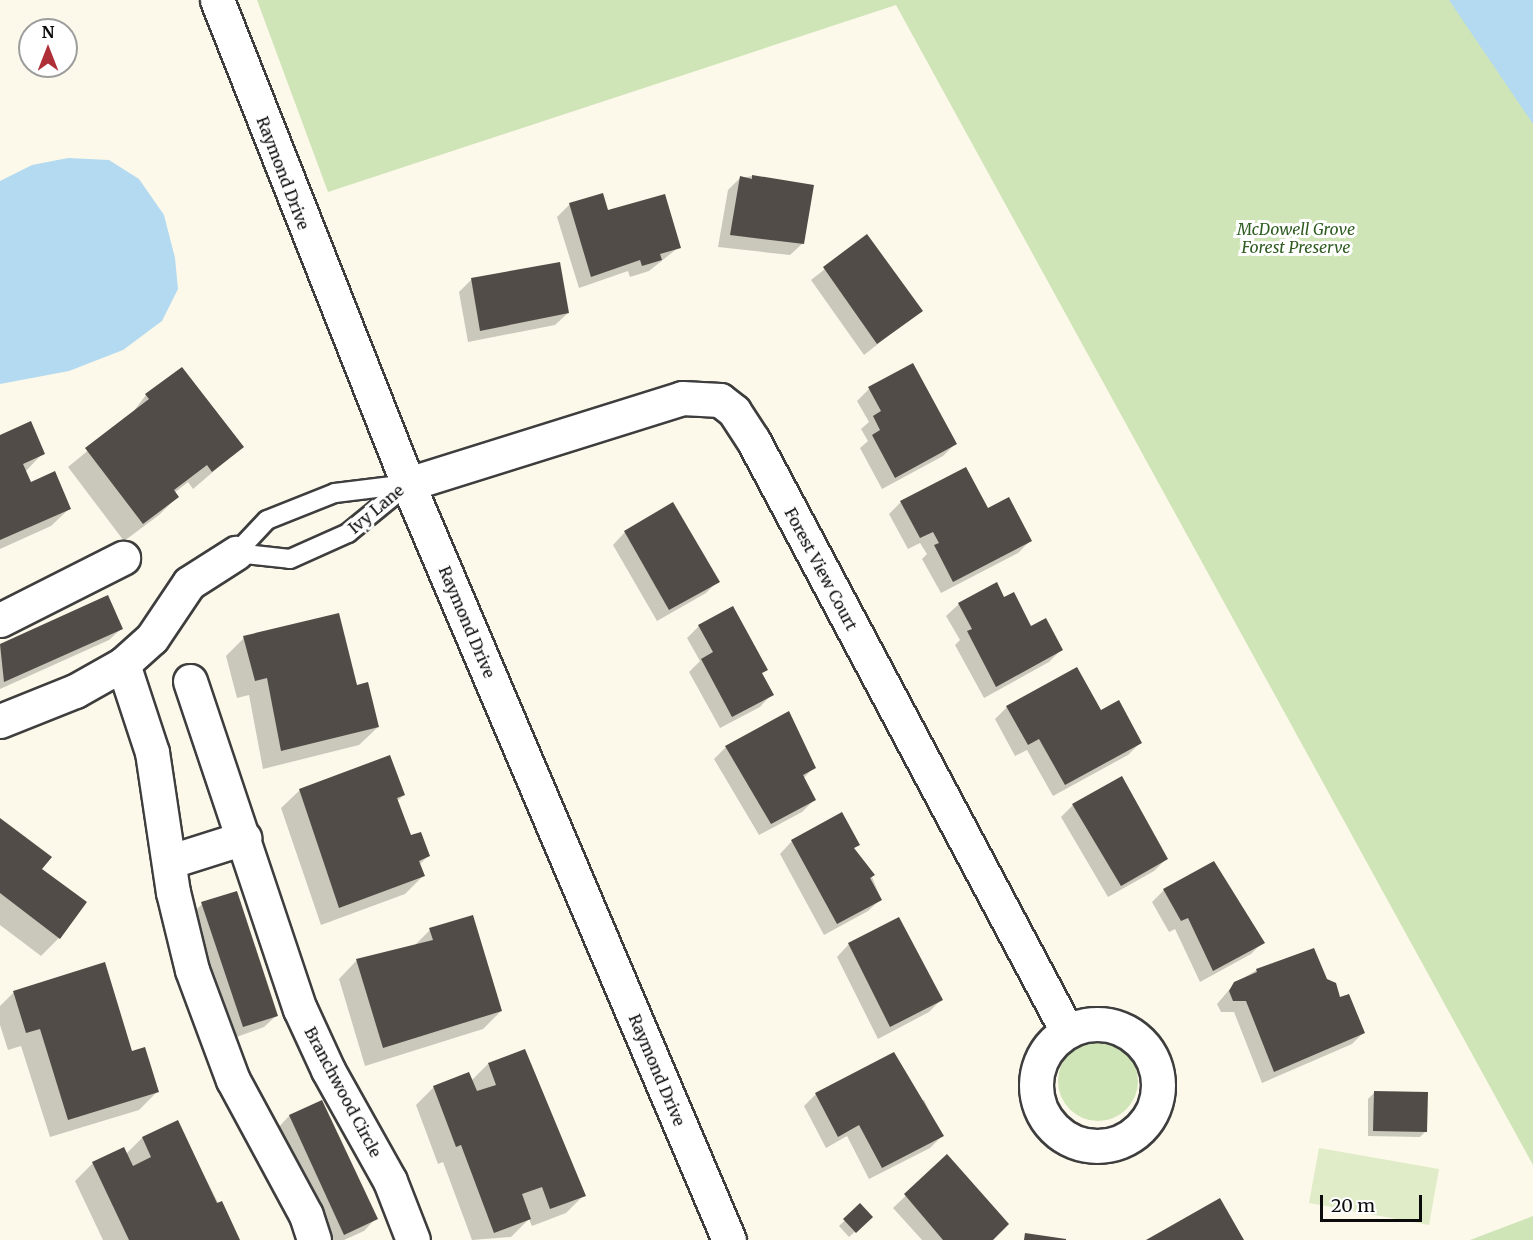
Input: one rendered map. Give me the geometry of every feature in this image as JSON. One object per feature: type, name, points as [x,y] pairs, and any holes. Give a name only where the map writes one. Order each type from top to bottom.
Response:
[{"type":"street","name":"Raymond Drive","points":[[217,0],[408,484],[729,1240]]},
{"type":"street","name":"Forest View Court","points":[[408,484],[682,398],[720,400],[734,411],[753,440],[1067,1031]]},
{"type":"street","name":"Ivy Lane","points":[[0,721],[75,691],[123,664],[152,638],[189,583],[236,553]]},
{"type":"street","points":[[0,620],[123,558]]},
{"type":"street","points":[[123,664],[152,752],[171,861],[173,892],[192,970],[214,1035],[259,1130],[306,1215],[314,1240]]},
{"type":"street","name":"Branchwood Circle","points":[[190,681],[314,1042],[390,1181],[413,1240]]},
{"type":"street","points":[[171,861],[244,838]]},
{"type":"lane","name":"Ivy Lane","points":[[236,553],[267,520],[335,493],[408,484]]},
{"type":"lane","name":"Ivy Lane","points":[[236,553],[290,559],[348,533],[408,484]]},
{"type":"green space","name":"McDowell Grove Forest Preserve","points":[[257,0],[1533,0],[1533,1165],[896,5],[328,192]]},
{"type":"green space","points":[[1098,1041],[1113,1044],[1126,1053],[1135,1066],[1138,1081],[1135,1096],[1126,1109],[1113,1118],[1098,1121],[1083,1118],[1070,1109],[1061,1096],[1058,1081],[1061,1066],[1070,1053],[1083,1044]]},
{"type":"green space","points":[[1319,1148],[1439,1169],[1429,1225],[1309,1203]]},
{"type":"green space","points":[[1533,1216],[1533,1240],[1470,1240]]},
{"type":"water","points":[[1449,0],[1533,0],[1533,124]]},
{"type":"water","points":[[68,158],[109,160],[139,179],[164,215],[175,258],[178,289],[162,321],[123,350],[69,371],[0,384],[0,181],[32,165]]},
{"type":"building","points":[[752,175],[814,185],[804,244],[730,235],[740,176],[752,179]]},
{"type":"building","points":[[603,193],[608,210],[665,194],[681,248],[660,254],[662,260],[642,266],[640,260],[591,277],[569,203]]},
{"type":"building","points":[[867,234],[923,311],[877,344],[823,267]]},
{"type":"building","points":[[560,262],[569,313],[480,331],[471,278]]},
{"type":"building","points":[[913,363],[957,444],[895,478],[872,435],[880,430],[873,416],[881,411],[868,387]]},
{"type":"building","points":[[182,367],[244,447],[212,472],[207,465],[174,490],[179,497],[143,524],[85,448],[149,399],[145,394]]},
{"type":"building","points":[[31,421],[45,454],[23,464],[31,482],[55,471],[71,509],[0,540],[0,435]]},
{"type":"building","points":[[966,467],[988,508],[1009,497],[1032,541],[953,582],[934,545],[939,543],[933,532],[920,538],[900,501]]},
{"type":"building","points":[[673,502],[720,582],[669,610],[624,531]]},
{"type":"building","points":[[997,582],[1004,597],[1014,592],[1031,626],[1046,618],[1063,650],[996,687],[967,631],[972,629],[958,603]]},
{"type":"building","points":[[108,595],[123,629],[4,682],[0,644]]},
{"type":"building","points":[[733,606],[768,670],[762,673],[774,695],[732,717],[701,659],[713,652],[698,625]]},
{"type":"building","points":[[339,613],[357,685],[368,682],[379,727],[281,751],[267,678],[255,681],[243,636]]},
{"type":"building","points":[[1077,667],[1101,710],[1119,700],[1142,743],[1065,785],[1039,739],[1028,745],[1006,706]]},
{"type":"building","points":[[789,711],[816,768],[803,775],[816,800],[771,824],[725,746]]},
{"type":"building","points":[[390,755],[405,795],[397,798],[411,835],[421,832],[430,856],[419,861],[425,876],[339,908],[299,789]]},
{"type":"building","points":[[1122,776],[1168,859],[1121,886],[1072,804]]},
{"type":"building","points":[[842,812],[860,845],[854,848],[875,875],[870,878],[882,900],[837,924],[791,840]]},
{"type":"building","points":[[0,818],[52,857],[42,869],[87,902],[60,939],[0,893]]},
{"type":"building","points":[[1214,861],[1265,943],[1213,971],[1188,918],[1181,921],[1163,889]]},
{"type":"building","points":[[237,891],[278,1016],[243,1027],[201,902]]},
{"type":"building","points":[[473,915],[502,1011],[383,1048],[356,959],[433,940],[429,928]]},
{"type":"building","points":[[899,917],[943,1000],[890,1027],[848,943]]},
{"type":"building","points":[[1314,948],[1327,979],[1336,983],[1340,997],[1349,994],[1365,1033],[1274,1072],[1246,1001],[1233,1001],[1229,991],[1234,982],[1257,972],[1256,969]]},
{"type":"building","points":[[105,962],[132,1051],[145,1047],[159,1092],[68,1120],[40,1029],[26,1033],[13,991]]},
{"type":"building","points":[[525,1049],[586,1196],[550,1209],[542,1187],[522,1194],[531,1219],[494,1233],[461,1145],[456,1147],[433,1086],[469,1072],[477,1091],[496,1085],[488,1063]]},
{"type":"building","points":[[894,1052],[944,1136],[882,1168],[859,1125],[838,1137],[815,1093]]},
{"type":"building","points":[[1374,1091],[1428,1092],[1427,1132],[1373,1131]]},
{"type":"building","points":[[322,1100],[378,1219],[344,1235],[289,1115]]},
{"type":"building","points":[[178,1120],[217,1203],[222,1201],[240,1240],[129,1240],[92,1162],[124,1147],[133,1166],[151,1157],[142,1137]]},
{"type":"building","points":[[947,1154],[1009,1224],[993,1240],[943,1240],[904,1194]]},
{"type":"building","points":[[1220,1198],[1244,1240],[1146,1240]]},
{"type":"building","points":[[860,1203],[873,1217],[856,1233],[843,1219]]},
{"type":"building","points":[[1025,1233],[1066,1239],[1066,1240],[1024,1240]]}]
